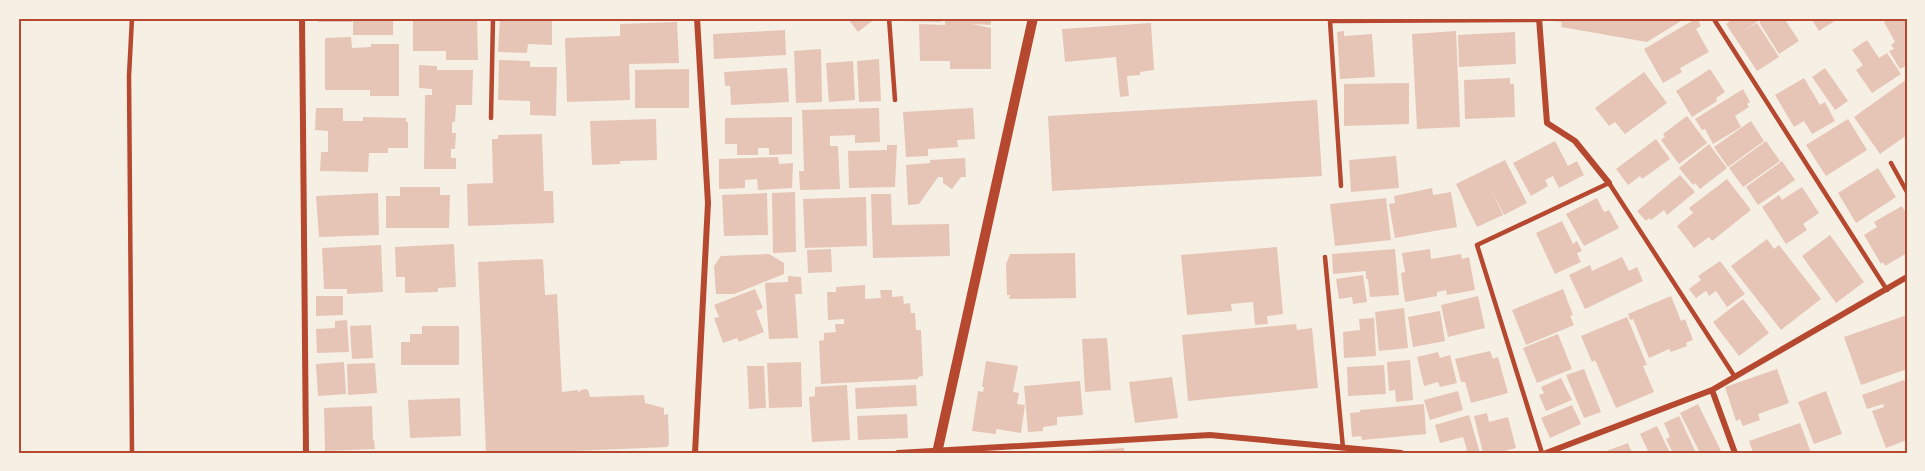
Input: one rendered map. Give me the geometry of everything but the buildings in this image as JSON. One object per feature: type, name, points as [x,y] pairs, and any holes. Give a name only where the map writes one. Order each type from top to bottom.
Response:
[{"type":"street","points":[[302,18],[306,453]]},
{"type":"street","points":[[695,453],[708,203],[697,18]]},
{"type":"street","points":[[938,451],[1033,18]]},
{"type":"street","points":[[1539,19],[1547,123],[1575,141],[1609,183]]},
{"type":"street","points":[[1544,453],[1712,390],[1907,277]]},
{"type":"street","points":[[1712,390],[1735,453]]},
{"type":"street","points":[[898,453],[1210,435],[1401,453]]},
{"type":"lane","points":[[132,18],[129,76],[132,453]]},
{"type":"lane","points":[[490,118],[493,18]]},
{"type":"lane","points":[[889,18],[895,100]]},
{"type":"lane","points":[[1719,18],[1715,21],[1887,290]]},
{"type":"lane","points":[[1341,186],[1330,21],[1539,19]]},
{"type":"lane","points":[[1891,163],[1907,192]]},
{"type":"lane","points":[[1544,453],[1477,244],[1609,183],[1735,377]]},
{"type":"lane","points":[[1325,257],[1343,447]]}]
